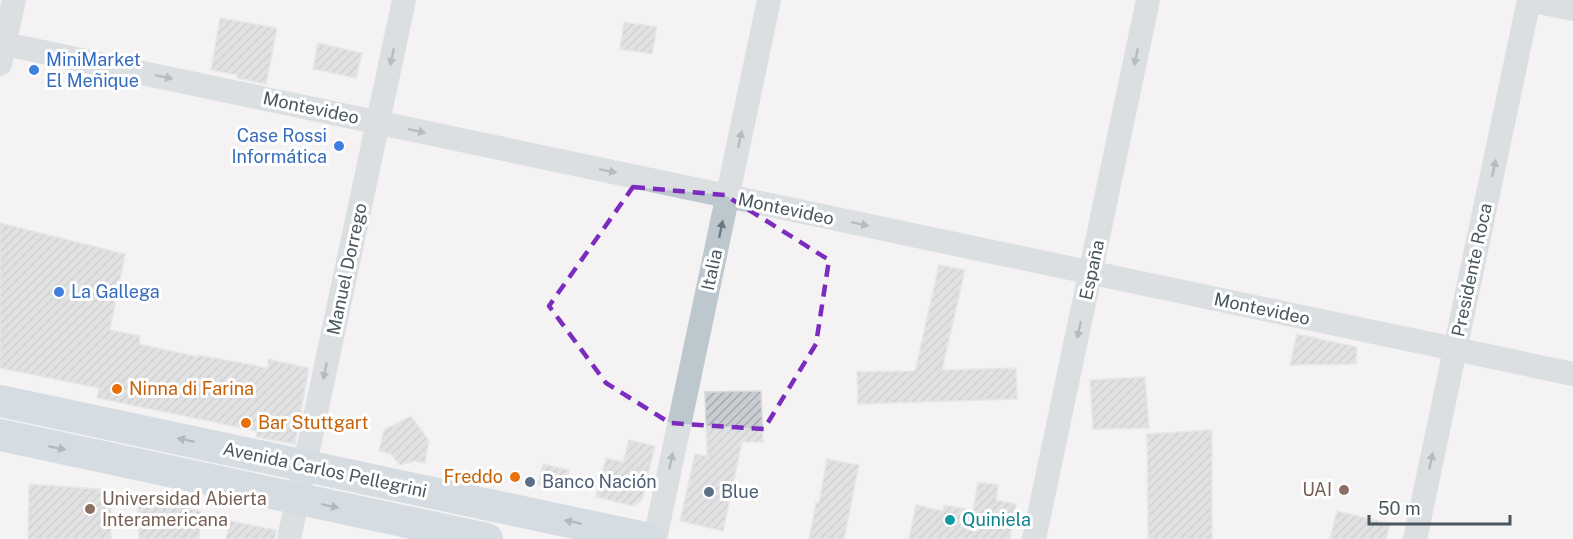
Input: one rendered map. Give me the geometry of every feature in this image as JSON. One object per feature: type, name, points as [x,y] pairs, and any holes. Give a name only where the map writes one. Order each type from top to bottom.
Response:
[{"type":"main road","name":"Avenida Carlos Pellegrini","points":[[0,401],[653,539]]},
{"type":"main road","name":"Avenida Carlos Pellegrini","points":[[0,435],[487,539]]},
{"type":"street","points":[[1,50],[14,0]]},
{"type":"street","name":"Manuel Dorrego","points":[[289,539],[404,0]]},
{"type":"street","name":"Italia","points":[[653,539],[770,0]]},
{"type":"street","name":"España","points":[[1034,539],[1149,0]]},
{"type":"street","points":[[1529,0],[1573,9]]},
{"type":"street","name":"Presidente Roca","points":[[1415,539],[1529,0]]},
{"type":"street","name":"Montevideo","points":[[1,50],[378,123],[1573,374]]},
{"type":"highlighted area","points":[[633,187],[725,195],[829,260],[816,344],[764,429],[670,423],[606,383],[549,306]]},
{"type":"building","points":[[220,18],[277,28],[266,84],[237,78],[238,75],[211,70]]},
{"type":"building","points":[[624,22],[657,27],[652,54],[620,49]]},
{"type":"building","points":[[318,43],[362,53],[356,78],[313,69]]},
{"type":"building","points":[[0,223],[125,254],[110,330],[140,336],[139,344],[198,357],[198,355],[268,368],[268,359],[309,368],[295,444],[256,437],[257,431],[97,398],[99,388],[0,368]]},
{"type":"building","points":[[939,265],[965,270],[942,370],[1016,368],[1017,399],[858,404],[857,372],[915,371]]},
{"type":"building","points":[[1297,334],[1357,347],[1356,364],[1290,365]]},
{"type":"building","points":[[1145,377],[1149,428],[1093,429],[1090,380]]},
{"type":"building","points":[[761,391],[763,442],[742,442],[723,531],[680,521],[695,454],[707,456],[705,392]]},
{"type":"building","points":[[411,416],[429,441],[425,463],[415,461],[400,465],[391,454],[379,451],[384,430]]},
{"type":"building","points":[[1212,430],[1212,539],[1148,539],[1147,434]]},
{"type":"building","points":[[629,440],[655,446],[642,500],[633,506],[596,497],[606,458],[623,462]]},
{"type":"building","points":[[827,459],[859,465],[844,539],[809,539],[816,502],[819,503]]},
{"type":"building","points":[[543,464],[569,470],[564,491],[538,485]]},
{"type":"building","points":[[978,482],[998,485],[996,500],[1016,504],[1010,539],[909,539],[916,505],[943,511],[944,505],[973,510]]},
{"type":"building","points":[[29,484],[111,490],[111,539],[28,539]]},
{"type":"building","points":[[138,498],[201,511],[199,539],[139,539]]},
{"type":"building","points":[[1337,511],[1390,524],[1386,539],[1330,539]]},
{"type":"building","points":[[230,521],[276,530],[275,539],[226,539]]},
{"type":"place","name":"MiniMarket El Meñique","points":[[34,70]]},
{"type":"place","name":"Case Rossi Informática","points":[[339,146]]},
{"type":"place","name":"La Gallega","points":[[59,292]]},
{"type":"place","name":"Ninna di Farina","points":[[117,389]]},
{"type":"place","name":"Bar Stuttgart","points":[[246,423]]},
{"type":"place","name":"Freddo","points":[[515,477]]},
{"type":"place","name":"Banco Nación","points":[[530,482]]},
{"type":"place","name":"UAI","points":[[1344,490]]},
{"type":"place","name":"Blue","points":[[709,492]]},
{"type":"place","name":"Universidad Abierta Interamericana","points":[[90,509]]},
{"type":"place","name":"Quiniela","points":[[950,520]]}]
